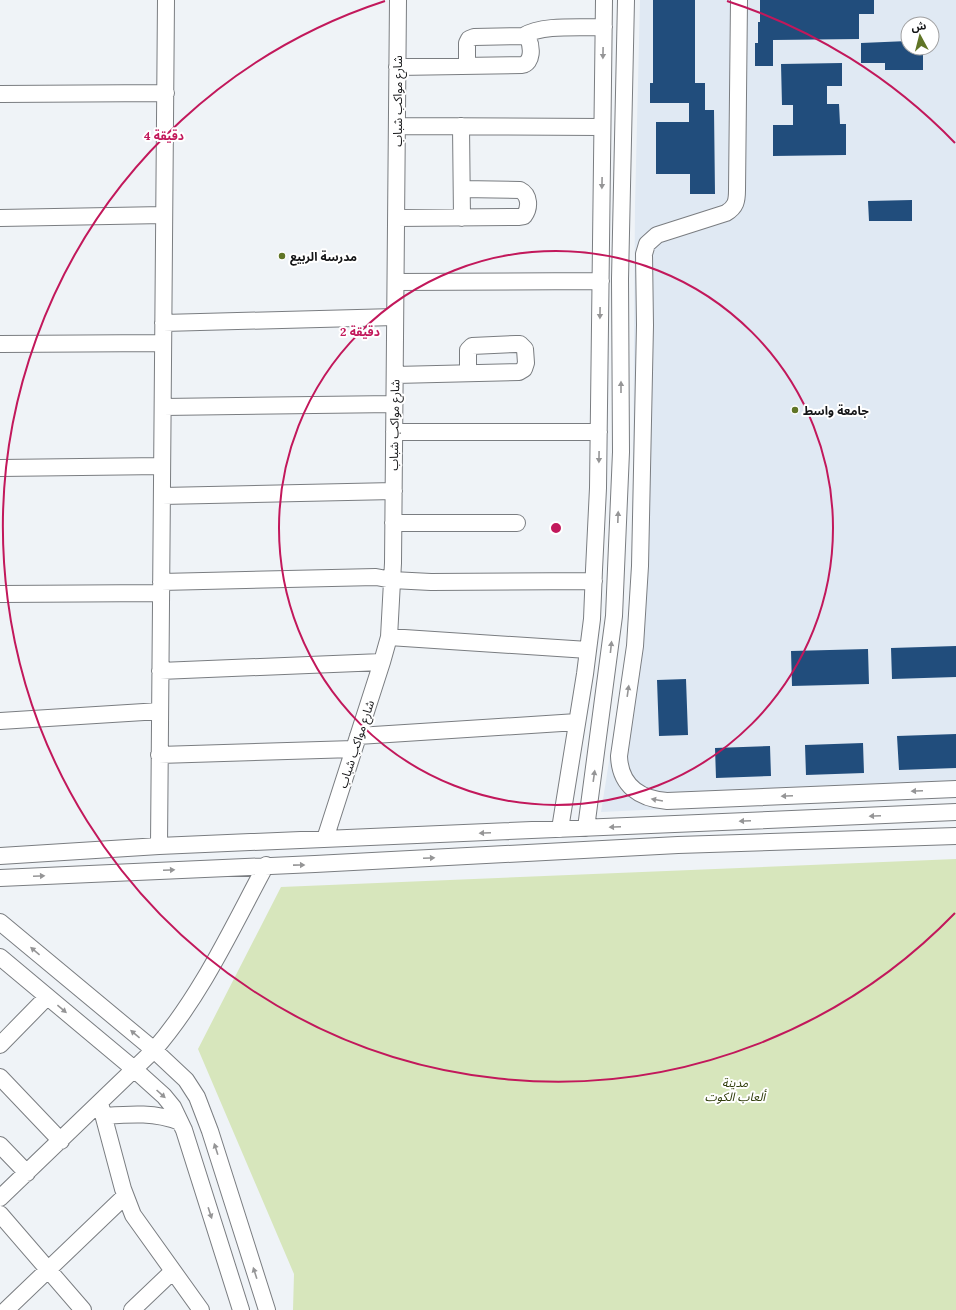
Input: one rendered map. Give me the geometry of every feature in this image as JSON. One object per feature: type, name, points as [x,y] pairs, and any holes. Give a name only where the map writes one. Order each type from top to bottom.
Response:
[{"type":"street","points":[[159,846],[166,0]]},
{"type":"street","name":"شارع مواكب شباب","points":[[325,839],[389,637],[394,523],[398,0]]},
{"type":"street","points":[[560,829],[588,650],[594,581],[599,432],[604,0]]},
{"type":"street","points":[[586,828],[614,616],[620,452],[620,279],[626,0]]},
{"type":"street","points":[[739,0],[736,203],[731,210],[726,213],[657,235],[647,244],[644,254],[644,388],[640,566],[637,624],[619,756],[620,770],[622,775],[636,792],[656,800],[668,801],[956,789]]},
{"type":"street","points":[[523,36],[529,32],[541,29],[604,27]]},
{"type":"street","points":[[397,67],[467,66],[525,64],[529,60],[531,45],[528,38],[523,36],[476,36],[467,43],[467,66]]},
{"type":"street","points":[[0,94],[166,93]]},
{"type":"street","points":[[397,126],[602,127]]},
{"type":"street","points":[[461,126],[462,218]]},
{"type":"street","points":[[396,218],[521,217],[525,214],[528,207],[526,194],[517,189],[462,189]]},
{"type":"street","points":[[0,218],[164,215]]},
{"type":"street","points":[[396,282],[601,281]]},
{"type":"street","points":[[163,323],[395,317]]},
{"type":"street","points":[[0,344],[163,343]]},
{"type":"street","points":[[395,376],[468,373]]},
{"type":"street","points":[[163,407],[394,404]]},
{"type":"street","points":[[394,432],[599,432]]},
{"type":"street","points":[[0,468],[162,466]]},
{"type":"street","points":[[162,496],[394,491]]},
{"type":"street","points":[[394,523],[517,523]]},
{"type":"street","points":[[0,594],[376,577],[392,580],[431,582],[594,581]]},
{"type":"street","points":[[389,637],[588,650]]},
{"type":"street","points":[[160,671],[382,662]]},
{"type":"street","points":[[0,721],[160,712]]},
{"type":"street","points":[[159,755],[356,743],[577,722]]},
{"type":"street","points":[[0,856],[159,846],[956,812]]},
{"type":"street","points":[[0,878],[315,864],[678,845],[956,836]]},
{"type":"street","points":[[0,1198],[61,1141],[102,1110],[134,1069],[168,1034],[194,995],[266,865]]},
{"type":"street","points":[[0,922],[154,1050],[186,1080],[202,1108],[213,1138],[267,1310]]},
{"type":"street","points":[[0,957],[134,1069],[168,1101],[180,1122],[241,1310]]},
{"type":"street","points":[[0,1045],[47,997]]},
{"type":"street","points":[[0,1077],[61,1141]]},
{"type":"street","points":[[102,1110],[150,1114],[167,1117],[180,1122]]},
{"type":"street","points":[[102,1110],[125,1196],[133,1215],[201,1310]]},
{"type":"street","points":[[0,1145],[27,1173]]},
{"type":"street","points":[[6,1310],[125,1196]]},
{"type":"street","points":[[0,1214],[83,1310]]},
{"type":"street","points":[[132,1310],[173,1271]]},
{"type":"shaded area","name":"جامعة واسط","points":[[640,0],[956,0],[956,795],[601,812],[632,616],[635,205]]},
{"type":"green space","name":"مدينة ألعاب الكوت","points":[[956,859],[956,1310],[293,1310],[294,1274],[198,1049],[281,887]]},
{"type":"building","points":[[653,0],[695,0],[695,83],[705,83],[705,110],[714,110],[715,194],[690,194],[690,174],[656,174],[656,122],[689,122],[689,103],[650,103],[650,83],[653,83]]},
{"type":"building","points":[[760,0],[874,0],[874,14],[859,14],[859,39],[773,40],[773,66],[755,66],[755,43],[758,43]]},
{"type":"building","points":[[900,41],[900,56],[923,56],[923,70],[885,70],[885,63],[861,63],[861,43]]},
{"type":"building","points":[[842,63],[842,86],[827,86],[827,104],[839,104],[840,124],[846,124],[846,155],[773,156],[773,125],[793,125],[793,105],[782,105],[781,64]]},
{"type":"building","points":[[912,200],[912,221],[869,221],[868,201]]},
{"type":"building","points":[[956,646],[956,677],[892,679],[891,648]]},
{"type":"building","points":[[868,649],[869,684],[792,686],[791,651]]},
{"type":"building","points":[[686,679],[688,735],[659,736],[657,680]]},
{"type":"building","points":[[956,734],[956,768],[899,770],[897,736]]},
{"type":"building","points":[[863,743],[864,773],[806,775],[805,745]]},
{"type":"building","points":[[770,746],[771,776],[716,778],[715,748]]},
{"type":"place","name":"مدرسة الربيع","points":[[282,256]]},
{"type":"place","name":"جامعة واسط","points":[[795,410]]}]
